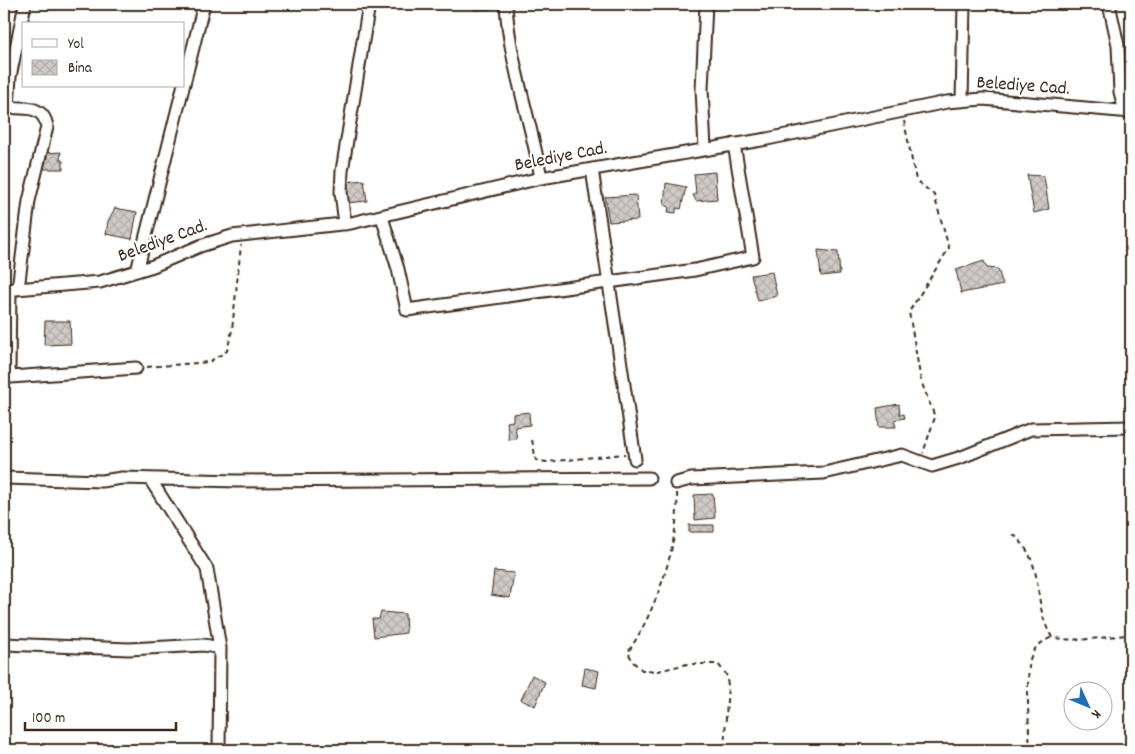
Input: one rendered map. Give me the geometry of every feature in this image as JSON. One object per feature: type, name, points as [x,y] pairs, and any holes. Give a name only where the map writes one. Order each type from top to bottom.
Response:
[{"type":"street","points":[[24,4],[6,108],[28,108],[41,112],[46,118],[47,127],[29,201],[11,290],[9,370],[11,377],[136,368]]},
{"type":"street","points":[[185,80],[204,4]]},
{"type":"street","points":[[345,224],[341,192],[342,171],[369,4]]},
{"type":"street","points":[[506,4],[508,29],[534,136],[541,178]]},
{"type":"street","points":[[705,149],[702,89],[706,4]]},
{"type":"street","points":[[962,101],[964,4]]},
{"type":"street","points":[[1109,4],[1118,45],[1120,92],[1128,112]]},
{"type":"street","points":[[137,271],[183,88]]},
{"type":"street","name":"Belediye Cad.","points":[[11,290],[100,282],[137,271],[200,246],[242,235],[345,224],[541,178],[962,101],[983,99],[1128,112]]},
{"type":"street","points":[[382,216],[398,269],[407,310],[694,270],[753,257],[734,144]]},
{"type":"street","points":[[592,169],[635,456]]},
{"type":"street","points":[[676,483],[691,479],[824,473],[902,455],[932,466],[962,457],[1031,429],[1131,427]]},
{"type":"street","points":[[4,478],[102,481],[150,479],[247,481],[649,478]]},
{"type":"street","points":[[150,479],[207,569],[220,648],[220,750]]},
{"type":"street","points":[[4,644],[129,649],[204,645],[220,648]]},
{"type":"path","points":[[902,112],[916,180],[934,195],[949,248],[909,312],[921,381],[935,417],[920,462]]},
{"type":"path","points":[[136,368],[209,362],[226,351],[232,330],[242,235]]},
{"type":"path","points":[[532,440],[536,460],[546,462],[635,456]]},
{"type":"path","points":[[676,483],[678,514],[662,579],[640,634],[628,652],[633,662],[642,670],[658,671],[687,664],[718,664],[726,674],[728,685],[724,750]]},
{"type":"path","points":[[1013,534],[1026,545],[1033,561],[1043,623],[1052,637]]},
{"type":"path","points":[[1030,750],[1028,700],[1031,655],[1041,642],[1052,637],[1070,641],[1108,636],[1127,635],[1131,637]]},
{"type":"building","points":[[473,4],[490,4],[491,9],[474,10]]},
{"type":"building","points":[[61,152],[60,159],[63,161],[63,169],[40,169],[46,153]]},
{"type":"building","points":[[715,172],[717,199],[696,201],[693,195],[696,193],[694,174]]},
{"type":"building","points":[[1027,175],[1044,176],[1049,209],[1034,213]]},
{"type":"building","points":[[364,180],[367,201],[347,203],[345,182]]},
{"type":"building","points":[[666,183],[686,187],[681,209],[676,208],[676,213],[668,212],[669,207],[664,205]]},
{"type":"building","points":[[636,195],[638,220],[609,222],[605,197]]},
{"type":"building","points":[[115,208],[137,212],[132,239],[106,234],[108,221]]},
{"type":"building","points":[[818,250],[838,252],[840,274],[821,276]]},
{"type":"building","points":[[984,261],[987,268],[998,269],[1003,285],[961,293],[956,270]]},
{"type":"building","points":[[772,272],[777,296],[758,301],[751,275]]},
{"type":"building","points":[[45,321],[70,321],[71,344],[44,345]]},
{"type":"building","points":[[899,404],[900,415],[904,414],[905,418],[894,420],[896,427],[879,427],[877,408]]},
{"type":"building","points":[[529,412],[530,425],[515,427],[517,439],[509,440],[507,422],[513,421],[513,414]]},
{"type":"building","points":[[713,494],[715,518],[695,520],[694,495]]},
{"type":"building","points":[[689,525],[714,525],[714,532],[689,532]]},
{"type":"building","points":[[494,571],[514,573],[510,598],[491,595]]},
{"type":"building","points":[[381,612],[405,614],[406,633],[374,637],[372,619],[379,619]]},
{"type":"building","points":[[585,668],[599,671],[596,688],[582,685]]},
{"type":"building","points":[[532,675],[545,682],[535,706],[521,700]]}]
